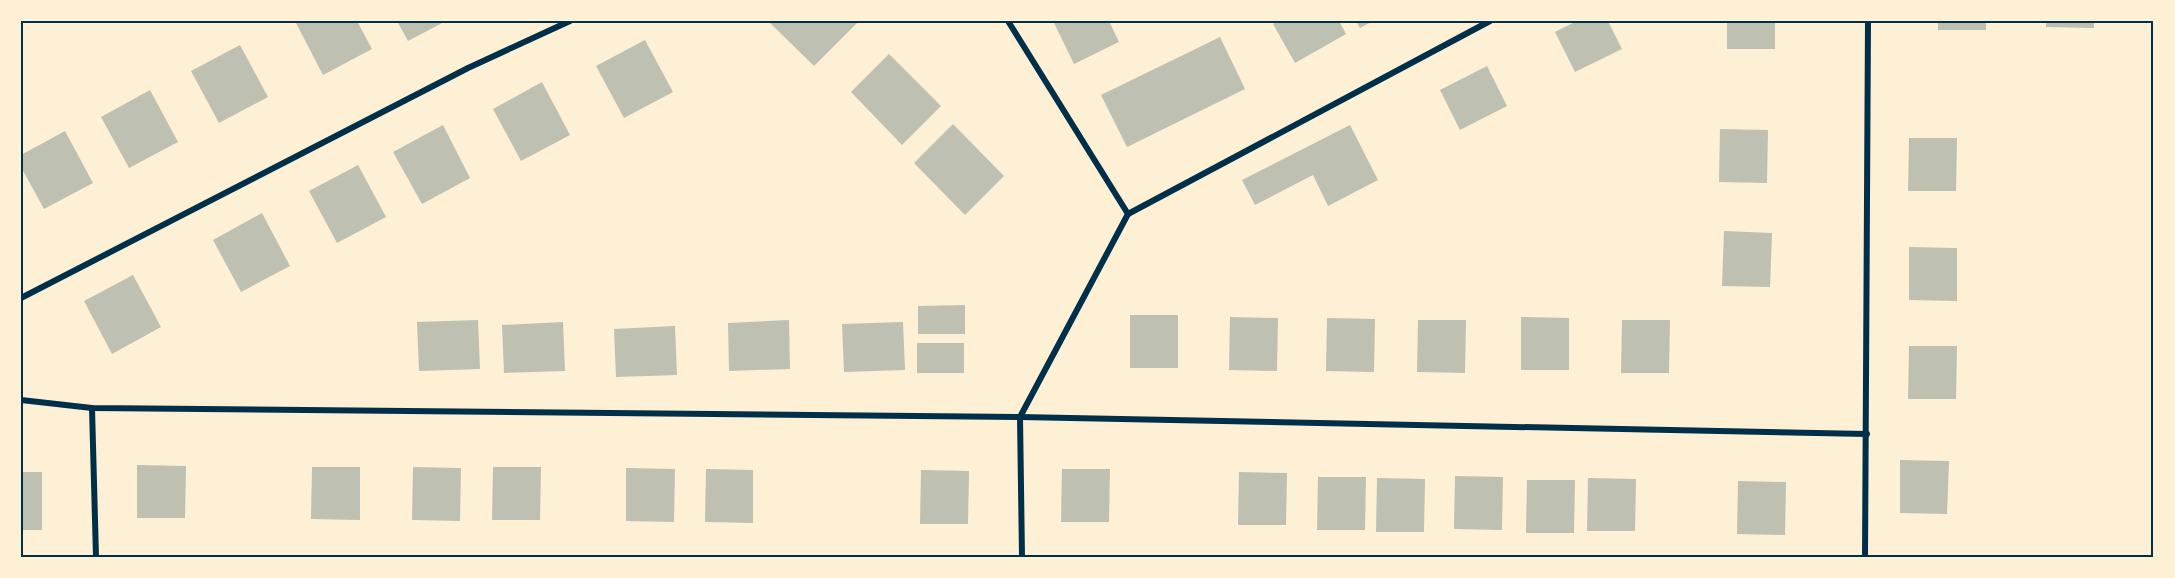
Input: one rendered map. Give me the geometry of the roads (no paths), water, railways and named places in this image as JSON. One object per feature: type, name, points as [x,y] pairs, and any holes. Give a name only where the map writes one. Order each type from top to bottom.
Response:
[{"type":"street","points":[[21,298],[468,68],[570,21]]},
{"type":"street","points":[[1008,21],[1128,213]]},
{"type":"street","points":[[1022,557],[1020,417],[1128,213],[1490,21]]},
{"type":"street","points":[[1865,557],[1868,21]]},
{"type":"street","points":[[21,400],[92,408],[1020,417],[1867,434]]},
{"type":"street","points":[[92,408],[96,557]]}]
